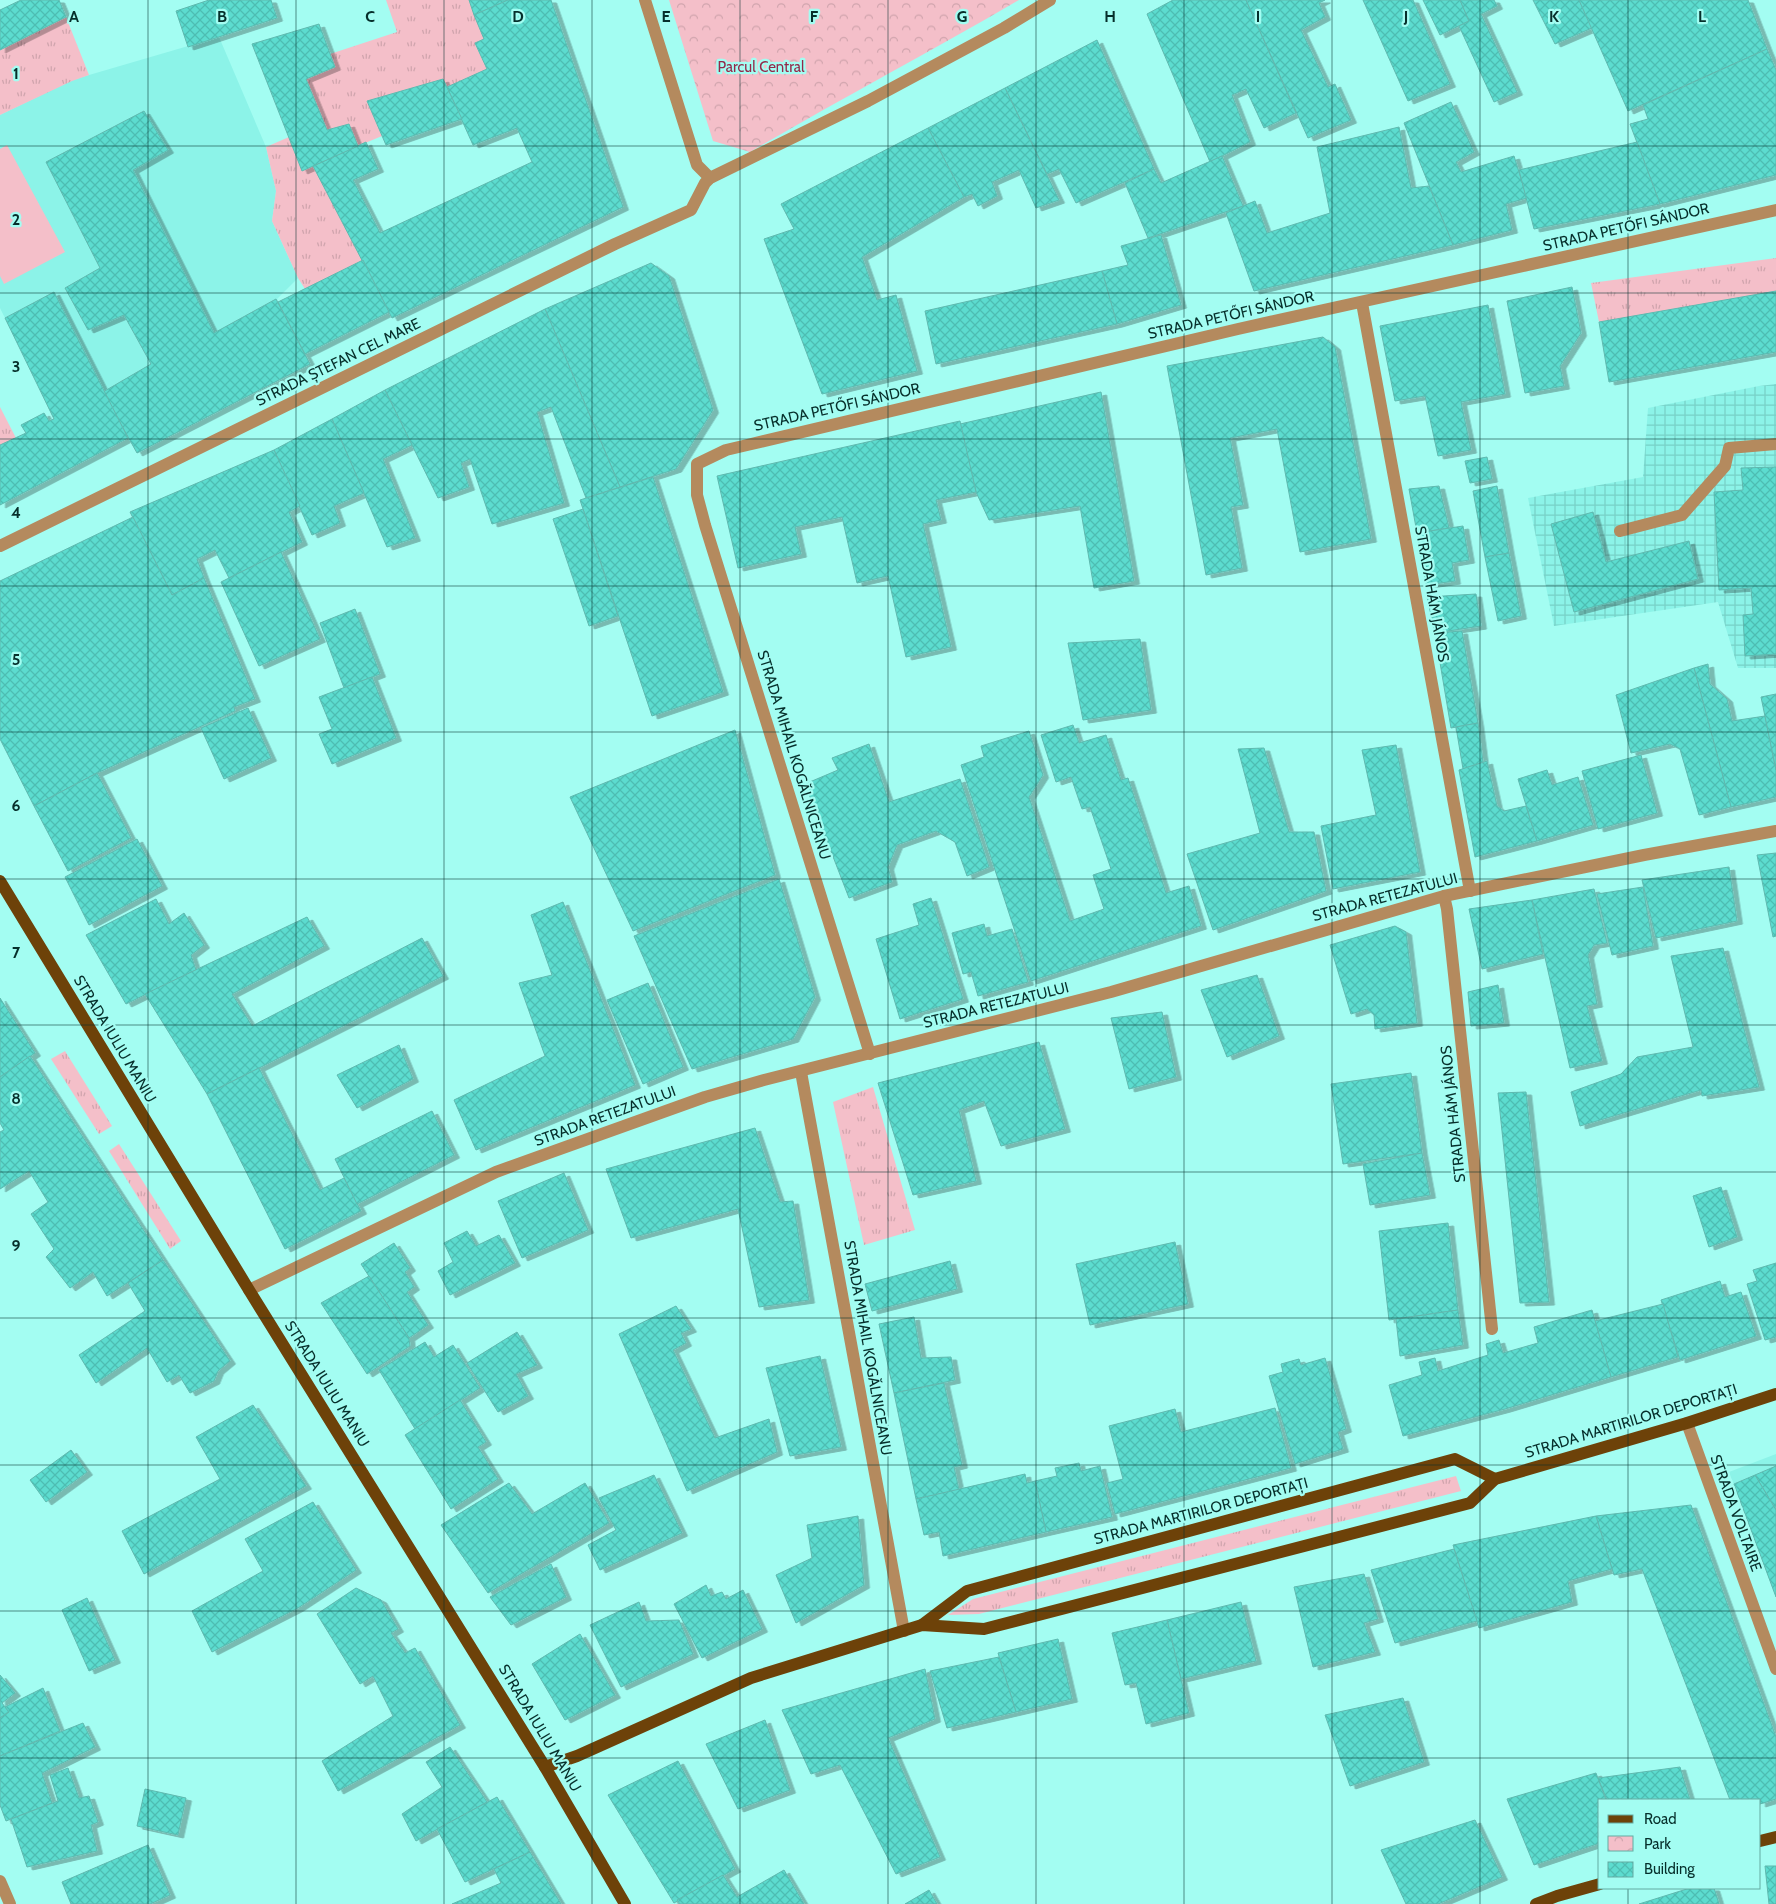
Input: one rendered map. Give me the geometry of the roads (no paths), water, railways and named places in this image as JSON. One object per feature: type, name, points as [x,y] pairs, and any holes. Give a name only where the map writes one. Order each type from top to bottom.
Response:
[{"type":"main road","name":"STRADA IULIU MANIU","points":[[0,881],[249,1290],[545,1767],[625,1904]]},
{"type":"main road","name":"STRADA MARTIRILOR DEPORTAȚI","points":[[922,1625],[984,1629],[1470,1503],[1495,1479],[1687,1423],[1776,1394]]},
{"type":"main road","name":"STRADA MARTIRILOR DEPORTAȚI","points":[[545,1767],[577,1756],[752,1678],[922,1625],[967,1591],[1455,1459],[1495,1479]]},
{"type":"main road","points":[[1761,1841],[1776,1837]]},
{"type":"main road","points":[[1536,1904],[1598,1885]]},
{"type":"street","points":[[645,0],[697,165],[710,178],[868,101],[1004,28],[1050,0]]},
{"type":"street","name":"STRADA ȘTEFAN CEL MARE","points":[[0,546],[615,244],[691,210],[705,183],[710,178]]},
{"type":"street","name":"STRADA PETŐFI SÁNDOR","points":[[697,464],[726,450],[1229,331],[1776,210]]},
{"type":"street","name":"STRADA HÁM JÁNOS","points":[[1362,303],[1470,891]]},
{"type":"street","points":[[1620,531],[1682,515],[1725,466],[1729,448],[1776,444]]},
{"type":"street","name":"STRADA MIHAIL KOGĂLNICEANU","points":[[697,464],[697,495],[705,525],[870,1054]]},
{"type":"street","name":"STRADA RETEZATULUI","points":[[249,1290],[496,1172],[706,1097],[1111,992],[1444,896],[1644,854],[1776,831]]},
{"type":"street","name":"STRADA HÁM JÁNOS","points":[[1444,896],[1448,909],[1492,1329]]},
{"type":"street","name":"STRADA MIHAIL KOGĂLNICEANU","points":[[801,1072],[904,1631]]},
{"type":"street","name":"STRADA VOLTAIRE","points":[[1687,1423],[1776,1670]]},
{"type":"street","points":[[0,1881],[10,1904]]},
{"type":"park label","name":"Parcul Central","points":[[761,67]]}]
